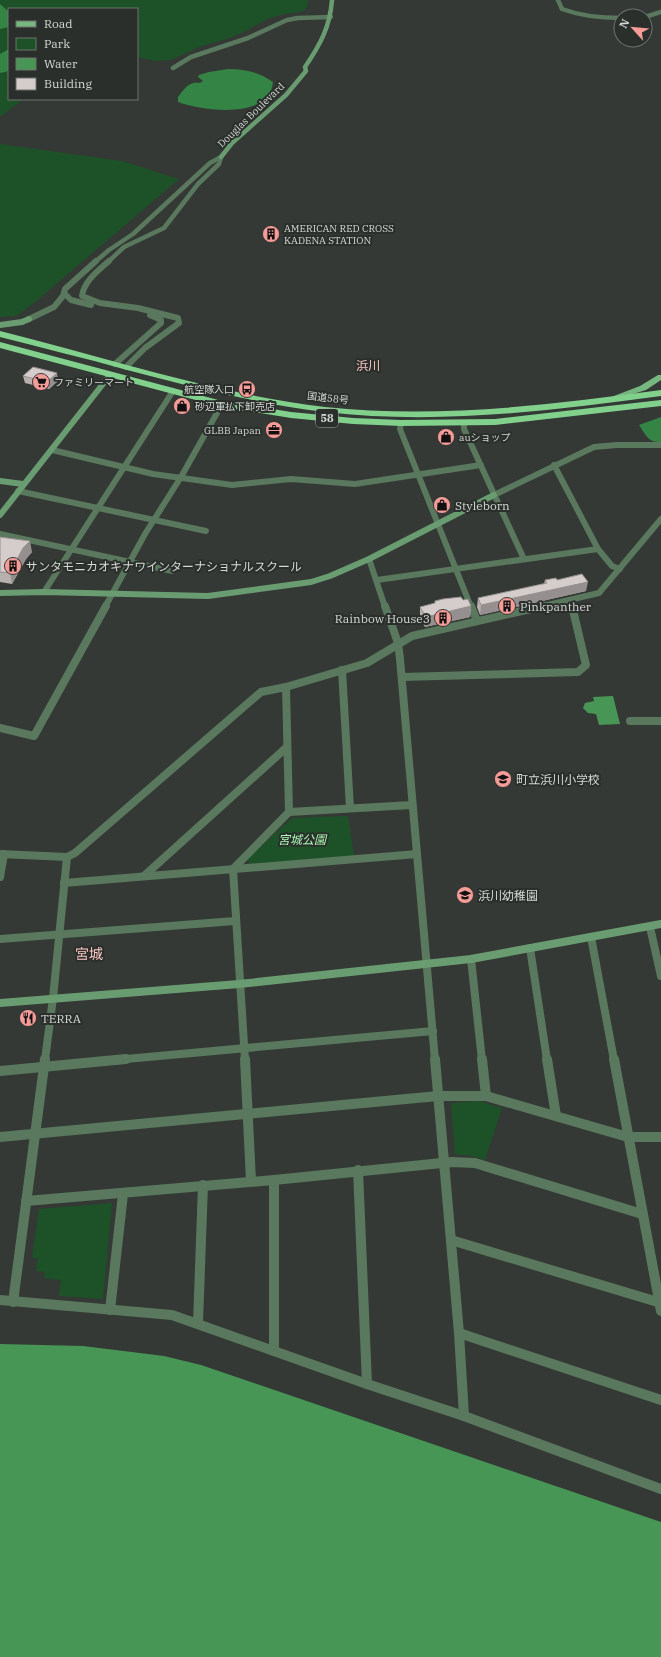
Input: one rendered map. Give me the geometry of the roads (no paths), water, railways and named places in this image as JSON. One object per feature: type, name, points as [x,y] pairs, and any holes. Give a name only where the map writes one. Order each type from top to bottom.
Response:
[{"type":"highway","name":"国道58号","points":[[0,334],[230,394],[293,405],[354,412],[403,414],[485,413],[604,401],[661,393]]},
{"type":"highway","name":"国道58号","points":[[0,345],[222,404],[290,415],[353,421],[401,423],[529,419],[661,403]]},
{"type":"main road","points":[[604,401],[643,388],[661,377]]},
{"type":"street","name":"Douglas Boulevard","points":[[221,158],[232,143],[286,95],[306,71],[306,67],[310,59],[315,54],[330,17],[332,0]]},
{"type":"street","points":[[558,0],[562,9],[576,15],[590,18],[613,18]]},
{"type":"street","points":[[173,68],[191,58],[248,38],[286,20],[330,17]]},
{"type":"street","points":[[120,365],[179,322],[178,318],[158,312],[107,304],[82,296],[83,288],[132,244],[164,228],[194,188],[219,164],[221,158]]},
{"type":"street","points":[[0,325],[11,324],[29,318],[54,307],[59,302],[65,289],[94,263],[103,260],[109,252],[124,239],[133,234],[210,163],[221,158]]},
{"type":"street","points":[[109,252],[122,243],[126,242],[132,244]]},
{"type":"street","points":[[109,252],[120,254]]},
{"type":"street","points":[[0,515],[110,375],[159,326],[161,320],[157,317],[142,313],[108,309],[78,302],[67,297],[64,293]]},
{"type":"street","points":[[44,592],[173,391]]},
{"type":"street","points":[[0,728],[34,736],[129,562],[154,519],[181,478],[222,404]]},
{"type":"street","points":[[464,422],[464,429],[524,559]]},
{"type":"street","points":[[401,423],[400,429],[439,523],[477,621]]},
{"type":"street","points":[[0,593],[44,592],[208,596],[311,582],[330,576],[369,559],[554,465],[594,447],[617,445],[661,445]]},
{"type":"street","points":[[52,450],[153,474],[232,485],[291,479],[355,484],[481,465]]},
{"type":"street","points":[[554,465],[598,549],[612,566],[620,569]]},
{"type":"street","points":[[0,481],[24,484]]},
{"type":"street","points":[[18,491],[206,531]]},
{"type":"street","points":[[0,877],[2,854],[67,857],[75,853],[261,692],[286,687],[367,663],[398,643],[412,636],[599,593],[661,519]]},
{"type":"street","points":[[0,534],[172,570]]},
{"type":"street","points":[[377,580],[598,549]]},
{"type":"street","points":[[369,559],[398,643],[402,677],[459,1333],[464,1416]]},
{"type":"street","points":[[402,677],[578,672],[586,665],[571,600]]},
{"type":"street","points":[[342,670],[350,808]]},
{"type":"street","points":[[286,687],[288,812]]},
{"type":"street","points":[[630,721],[661,721]]},
{"type":"street","points":[[144,876],[287,747]]},
{"type":"street","points":[[251,1181],[249,1114],[243,1048],[233,869],[288,812],[412,805]]},
{"type":"street","points":[[64,883],[417,854]]},
{"type":"street","points":[[13,1302],[53,998],[67,857]]},
{"type":"street","points":[[0,939],[235,921]]},
{"type":"street","points":[[0,1003],[239,984],[471,959],[661,924]]},
{"type":"street","points":[[650,926],[661,976]]},
{"type":"street","points":[[450,1240],[661,1305],[642,1214],[591,937]]},
{"type":"street","points":[[530,948],[556,1116]]},
{"type":"street","points":[[471,959],[486,1096]]},
{"type":"street","points":[[0,1071],[433,1031]]},
{"type":"street","points":[[0,1137],[438,1096],[486,1096],[628,1137],[661,1137]]},
{"type":"street","points":[[26,1201],[123,1194],[203,1185],[274,1180],[443,1162],[475,1162],[642,1214]]},
{"type":"street","points":[[358,1170],[367,1384]]},
{"type":"street","points":[[274,1180],[274,1351]]},
{"type":"street","points":[[198,1323],[203,1185]]},
{"type":"street","points":[[110,1310],[123,1194]]},
{"type":"street","points":[[0,1300],[172,1315],[367,1384],[464,1416],[661,1489]]},
{"type":"street","points":[[459,1333],[661,1400]]},
{"type":"water","points":[[613,696],[620,724],[599,725],[596,714],[588,713],[583,708],[585,703],[594,701],[593,697]]},
{"type":"water","points":[[0,1344],[83,1346],[164,1356],[201,1365],[661,1522],[661,1657],[0,1657]]},
{"type":"place","name":"AMERICAN RED CROSS KADENA STATION","points":[[271,234]]},
{"type":"place","name":"ファミリーマート","points":[[41,382]]},
{"type":"place","name":"航空隊入口","points":[[247,389]]},
{"type":"place","name":"砂辺軍払下卸売店","points":[[182,406]]},
{"type":"place","name":"GLBB Japan","points":[[274,430]]},
{"type":"place","name":"auショップ","points":[[446,437]]},
{"type":"place","name":"Styleborn","points":[[442,505]]},
{"type":"place","name":"サンタモニカオキナワインターナショナルスクール","points":[[13,566]]},
{"type":"place","name":"Pinkpanther","points":[[507,606]]},
{"type":"place","name":"Rainbow House3","points":[[443,618]]},
{"type":"place","name":"町立浜川小学校","points":[[503,779]]},
{"type":"place","name":"浜川幼稚園","points":[[465,895]]},
{"type":"place","name":"TERRA","points":[[28,1018]]},
{"type":"district","name":"浜川","points":[[368,365]]},
{"type":"district","name":"宮城","points":[[89,954]]},
{"type":"park label","name":"宮城公園","points":[[302,839]]}]
